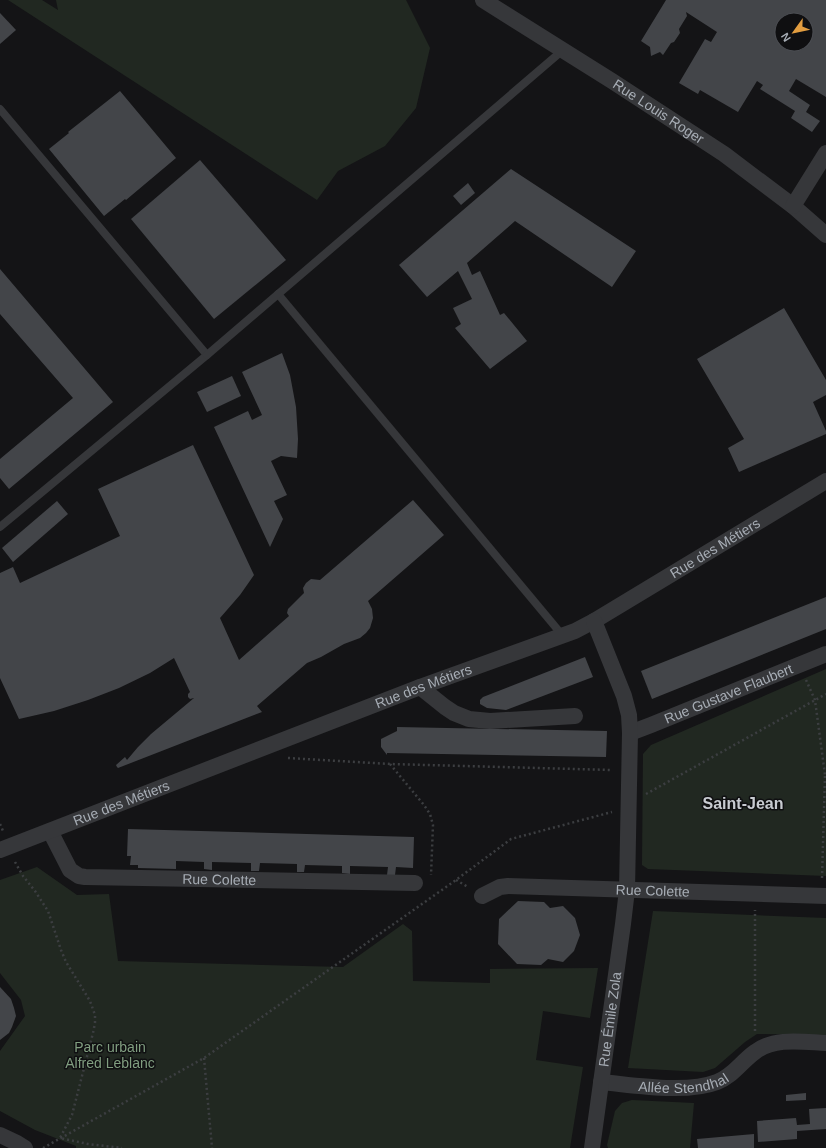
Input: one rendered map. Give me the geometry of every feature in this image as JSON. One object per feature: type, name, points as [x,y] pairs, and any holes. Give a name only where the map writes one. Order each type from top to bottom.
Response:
[{"type":"street","name":"Rue Louis Roger","points":[[483,0],[724,154],[793,206],[826,235]]},
{"type":"street","points":[[793,206],[826,153]]},
{"type":"street","name":"Rue des Métiers","points":[[5,849],[420,687],[562,636],[594,621],[826,481]]},
{"type":"street","name":"Rue Émile Zola","points":[[592,1148],[627,890],[630,733],[629,715],[624,696],[594,621]]},
{"type":"street","name":"Rue Gustave Flaubert","points":[[630,733],[826,654]]},
{"type":"street","points":[[420,687],[454,713],[469,719],[490,721],[575,716]]},
{"type":"street","name":"Rue Colette","points":[[50,831],[66,865],[70,870],[79,876],[112,878],[415,883]]},
{"type":"street","name":"Rue Colette","points":[[482,896],[500,887],[508,886],[824,896]]},
{"type":"street","name":"Allée Stendhal","points":[[601,1082],[681,1088],[708,1085],[726,1078],[762,1047],[780,1042],[826,1043]]},
{"type":"street","points":[[0,1135],[25,1148]]},
{"type":"lane","points":[[0,527],[207,355],[563,50]]},
{"type":"lane","points":[[0,109],[207,355]]},
{"type":"lane","points":[[278,294],[562,636]]},
{"type":"path","points":[[800,664],[815,700],[825,775],[824,896]]},
{"type":"path","points":[[628,798],[646,794],[826,694]]},
{"type":"path","points":[[283,758],[390,764],[614,770]]},
{"type":"path","points":[[390,764],[430,814],[432,825],[431,878]]},
{"type":"path","points":[[43,1148],[204,1058],[431,898],[511,839],[612,812]]},
{"type":"path","points":[[0,824],[5,849],[48,911],[66,962],[90,1001],[95,1015],[93,1033],[72,1115],[60,1138]]},
{"type":"path","points":[[431,892],[431,898]]},
{"type":"path","points":[[755,894],[755,1052]]},
{"type":"path","points":[[204,1058],[212,1148]]},
{"type":"path","points":[[60,1138],[88,1144],[122,1148]]},
{"type":"green space","points":[[8,0],[42,0],[58,10],[56,0],[406,0],[430,48],[416,108],[385,146],[338,171],[317,200]]},
{"type":"green space","points":[[826,669],[826,876],[648,869],[642,865],[643,754],[651,745]]},
{"type":"green space","name":"Parc urbain Alfred Leblanc","points":[[37,867],[77,895],[109,894],[118,961],[343,967],[403,924],[412,931],[413,981],[490,983],[490,969],[598,968],[590,1018],[543,1011],[536,1060],[583,1067],[570,1148],[76,1148],[76,1146],[35,1130],[0,1111],[0,1051],[25,1016],[21,1000],[0,973],[0,880]]},
{"type":"green space","points":[[653,911],[826,918],[826,1035],[757,1034],[745,1042],[715,1068],[703,1072],[628,1068]]},
{"type":"green space","points":[[632,1100],[694,1103],[690,1148],[608,1148],[607,1145],[615,1111],[622,1103]]},
{"type":"building","points":[[666,0],[826,0],[826,97],[796,79],[789,91],[810,105],[806,112],[820,121],[812,132],[791,118],[795,111],[760,89],[763,85],[757,81],[738,112],[700,90],[698,94],[679,83],[705,39],[711,42],[717,32],[686,12],[687,16],[679,29],[680,33],[663,55],[660,52],[651,56],[650,47],[641,41]]},
{"type":"building","points":[[0,13],[16,30],[0,44]]},
{"type":"building","points":[[120,91],[176,158],[126,200],[125,199],[104,216],[49,149]]},
{"type":"building","points":[[200,160],[286,260],[214,319],[131,219]]},
{"type":"building","points":[[511,169],[636,251],[612,287],[515,221],[467,263],[472,275],[480,271],[500,315],[504,313],[527,341],[490,369],[455,328],[461,324],[453,308],[472,299],[458,271],[427,297],[399,265]]},
{"type":"building","points":[[468,183],[475,193],[461,205],[453,196]]},
{"type":"building","points":[[0,269],[113,402],[9,489],[0,478],[0,459],[73,398],[0,314]]},
{"type":"building","points":[[784,308],[826,380],[826,395],[813,402],[826,434],[739,472],[728,448],[744,439],[697,359]]},
{"type":"building","points":[[282,353],[290,375],[296,407],[298,439],[297,458],[281,456],[271,461],[287,495],[274,501],[283,519],[270,547],[214,427],[248,411],[252,420],[262,415],[242,372]]},
{"type":"building","points":[[232,376],[241,396],[207,412],[197,392]]},
{"type":"building","points":[[193,445],[254,575],[240,595],[220,618],[239,660],[289,616],[287,613],[288,609],[304,593],[303,588],[306,583],[311,579],[320,580],[413,500],[444,535],[368,601],[372,609],[373,618],[370,628],[366,633],[360,638],[344,644],[307,663],[257,706],[262,712],[118,768],[116,765],[125,757],[127,760],[151,734],[194,698],[190,699],[188,697],[190,692],[174,658],[150,673],[119,688],[54,711],[19,719],[0,678],[0,573],[13,567],[20,583],[120,536],[98,489]]},
{"type":"building","points":[[57,501],[68,514],[13,562],[2,548]]},
{"type":"building","points":[[826,597],[826,629],[652,699],[641,671]]},
{"type":"building","points":[[585,657],[593,677],[506,710],[487,708],[480,704],[480,700],[483,697]]},
{"type":"building","points":[[397,727],[607,731],[606,757],[387,753],[387,755],[381,747],[381,739],[397,731]]},
{"type":"building","points":[[128,829],[414,837],[413,868],[396,867],[395,875],[387,875],[388,867],[350,866],[350,874],[342,873],[342,866],[305,865],[304,872],[297,872],[297,864],[260,863],[259,871],[251,871],[251,863],[212,862],[212,870],[204,869],[204,862],[176,861],[176,869],[138,868],[138,865],[130,865],[131,856],[127,856]]},
{"type":"building","points":[[518,901],[544,902],[550,908],[563,906],[575,918],[580,935],[574,951],[563,962],[548,959],[541,965],[517,964],[498,944],[499,919]]},
{"type":"building","points":[[0,987],[11,999],[16,1016],[9,1033],[0,1040]]},
{"type":"building","points":[[806,1093],[806,1100],[786,1101],[786,1095]]},
{"type":"building","points":[[826,1108],[826,1129],[797,1131],[797,1139],[758,1142],[757,1121],[796,1118],[797,1125],[810,1124],[809,1109]]},
{"type":"building","points":[[754,1134],[754,1148],[698,1148],[697,1139]]},
{"type":"district","name":"Saint-Jean","points":[[743,803]]}]
